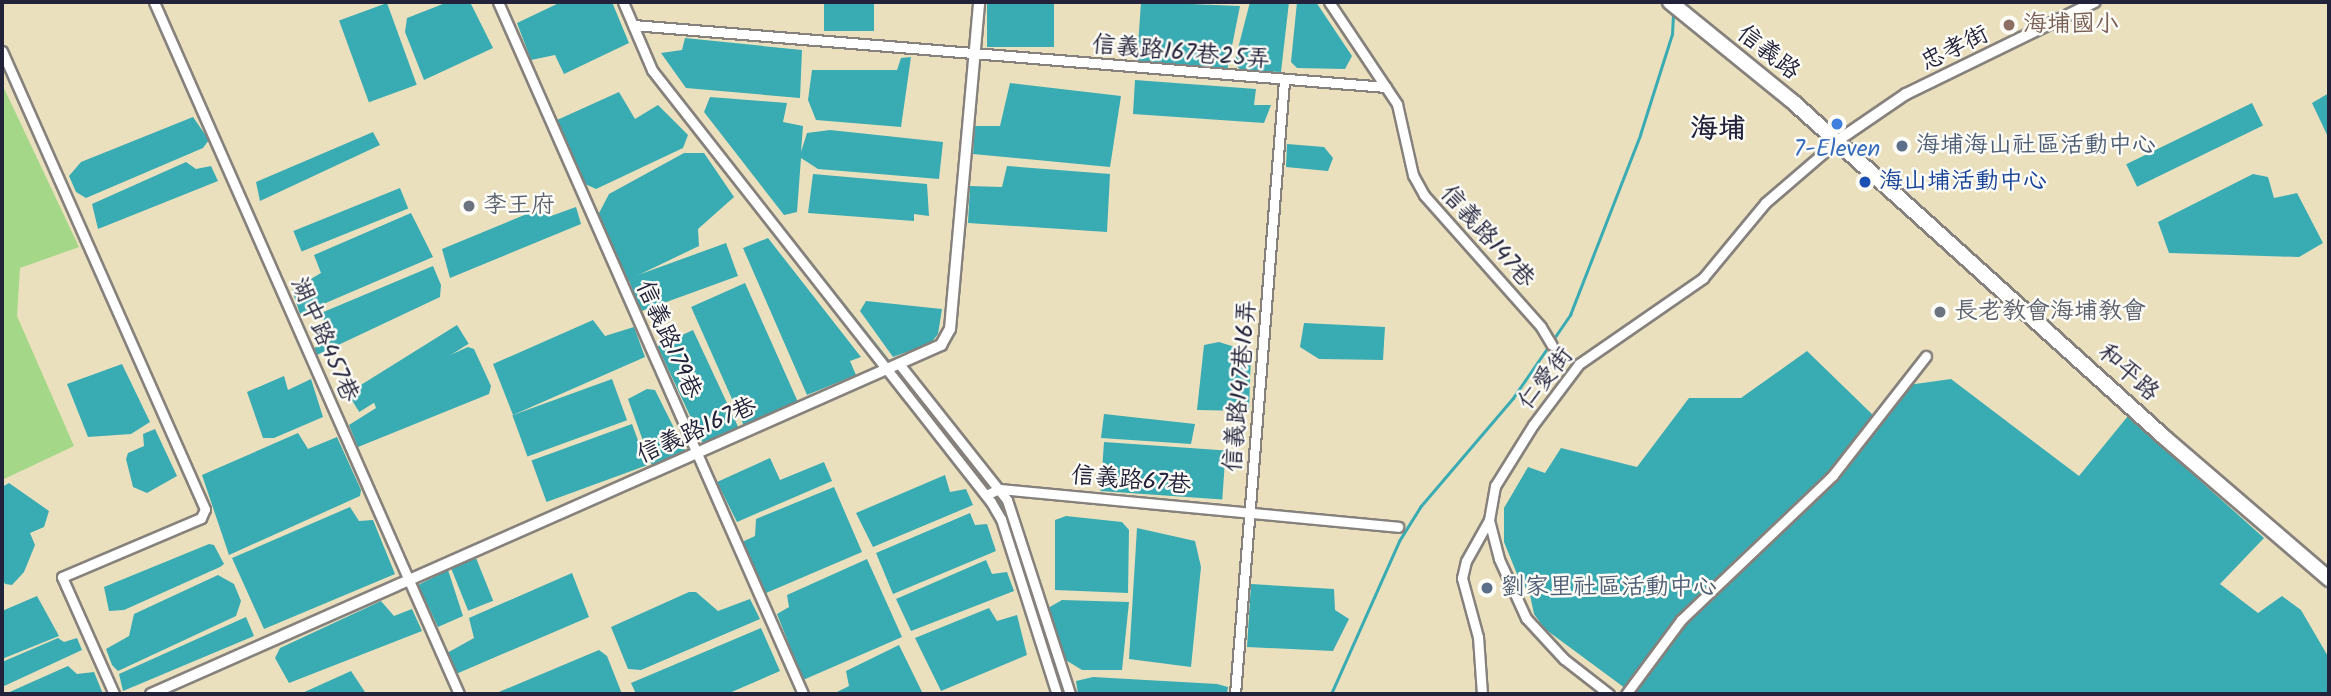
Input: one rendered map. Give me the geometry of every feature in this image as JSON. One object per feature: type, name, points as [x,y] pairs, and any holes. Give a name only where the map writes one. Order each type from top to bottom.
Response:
[{"type":"main road","name":"信義路","points":[[1672,3],[1837,141]]},
{"type":"main road","name":"和平路","points":[[1837,141],[2164,437],[2329,579]]},
{"type":"street","name":"湖中路457巷","points":[[154,2],[459,694]]},
{"type":"street","name":"信義路179巷","points":[[498,2],[803,694]]},
{"type":"street","points":[[623,2],[652,69],[885,370],[986,495],[1001,519],[1057,694]]},
{"type":"street","name":"信義路167巷","points":[[151,694],[931,352],[950,328],[979,2]]},
{"type":"street","name":"信義路147巷","points":[[1329,2],[1385,87],[1404,122],[1413,175],[1424,195],[1541,327],[1552,345]]},
{"type":"street","name":"忠孝街","points":[[1837,141],[1906,94],[2095,2]]},
{"type":"street","name":"信義路167巷25弄","points":[[633,25],[1284,81],[1385,87]]},
{"type":"street","points":[[2,51],[205,509],[201,518],[62,578],[114,694]]},
{"type":"street","name":"信義路147巷16弄","points":[[1235,694],[1284,81]]},
{"type":"street","name":"仁愛街","points":[[1482,694],[1478,637],[1462,578],[1466,561],[1489,520],[1495,486],[1533,425],[1579,364],[1703,278],[1765,203],[1837,141]]},
{"type":"street","points":[[1626,694],[1681,621],[1833,475],[1926,356]]},
{"type":"street","points":[[898,365],[999,489],[1022,541],[1070,694]]},
{"type":"street","name":"信義路67巷","points":[[986,495],[999,489],[1398,527]]},
{"type":"street","points":[[1489,520],[1499,559],[1526,618],[1564,659],[1609,694]]},
{"type":"green space","points":[[2,84],[79,247],[20,268],[17,316],[74,446],[2,480]]},
{"type":"water","points":[[448,2],[470,2],[493,48],[424,80],[405,32],[407,18]]},
{"type":"water","points":[[561,2],[612,2],[629,43],[564,74],[555,55],[531,60],[517,23]]},
{"type":"water","points":[[824,2],[874,2],[874,31],[824,31]]},
{"type":"water","points":[[987,2],[1054,2],[1054,47],[987,47]]},
{"type":"water","points":[[1141,2],[1240,6],[1227,71],[1137,61]]},
{"type":"water","points":[[1250,2],[1289,2],[1281,72],[1241,70],[1234,64]]},
{"type":"water","points":[[1297,2],[1316,2],[1352,56],[1345,69],[1297,68],[1291,62]]},
{"type":"water","points":[[387,3],[417,85],[369,102],[339,20]]},
{"type":"water","points":[[685,38],[802,50],[800,98],[686,88],[661,53],[682,50]]},
{"type":"water","points":[[911,57],[901,127],[816,120],[808,100],[812,70],[897,70],[901,58]]},
{"type":"water","points":[[1135,80],[1256,89],[1254,105],[1271,105],[1264,123],[1133,114]]},
{"type":"water","points":[[1010,83],[1121,96],[1110,167],[973,154],[975,126],[1000,126]]},
{"type":"water","points":[[619,92],[635,119],[658,105],[688,135],[683,148],[596,189],[585,184],[557,120]]},
{"type":"water","points":[[2329,93],[2329,139],[2312,103]]},
{"type":"water","points":[[710,97],[787,103],[783,122],[803,126],[801,152],[807,133],[830,130],[943,142],[939,179],[818,169],[801,158],[797,212],[784,215],[704,112]]},
{"type":"water","points":[[2252,103],[2263,125],[2137,187],[2126,164]]},
{"type":"water","points":[[193,117],[209,140],[203,148],[86,198],[76,192],[69,176],[81,162]]},
{"type":"water","points":[[373,132],[380,145],[260,201],[256,182]]},
{"type":"water","points":[[1287,144],[1324,147],[1333,158],[1328,171],[1286,167]]},
{"type":"water","points":[[684,153],[704,153],[734,197],[698,229],[699,246],[628,280],[598,215],[609,194]]},
{"type":"water","points":[[186,162],[196,169],[211,166],[218,181],[98,229],[92,204]]},
{"type":"water","points":[[1007,166],[1110,174],[1107,232],[968,223],[970,186],[1002,187]]},
{"type":"water","points":[[813,174],[927,184],[929,216],[914,214],[914,221],[808,213]]},
{"type":"water","points":[[2253,174],[2268,177],[2274,198],[2297,193],[2323,243],[2299,257],[2169,253],[2158,222]]},
{"type":"water","points":[[400,188],[408,208],[302,251],[293,231]]},
{"type":"water","points":[[546,206],[551,216],[576,207],[581,224],[450,278],[442,249]]},
{"type":"water","points":[[411,213],[433,257],[300,314],[292,290],[321,273],[314,255]]},
{"type":"water","points":[[768,238],[861,357],[850,361],[856,375],[807,395],[743,248]]},
{"type":"water","points":[[726,243],[738,276],[640,311],[628,279]]},
{"type":"water","points":[[433,266],[441,285],[440,297],[317,355],[314,348],[331,341],[321,313]]},
{"type":"water","points":[[745,283],[798,403],[744,427],[691,307]]},
{"type":"water","points":[[866,301],[942,309],[938,334],[931,343],[893,357],[860,311]]},
{"type":"water","points":[[593,320],[605,336],[634,327],[645,357],[513,415],[493,364]]},
{"type":"water","points":[[1304,323],[1385,327],[1383,360],[1319,359],[1300,347]]},
{"type":"water","points":[[457,325],[469,344],[359,412],[348,393]]},
{"type":"water","points":[[693,330],[739,428],[703,444],[658,346]]},
{"type":"water","points":[[1219,342],[1251,352],[1249,411],[1197,410],[1204,345]]},
{"type":"water","points":[[468,347],[474,349],[491,386],[489,394],[358,447],[349,425],[376,408],[370,391]]},
{"type":"water","points":[[1807,351],[1877,419],[1908,385],[1951,379],[2079,476],[2128,416],[2264,538],[2220,584],[2258,613],[2282,596],[2301,610],[2329,658],[2329,694],[1633,694],[1545,629],[1534,614],[1529,590],[1521,584],[1504,542],[1504,508],[1528,467],[1545,473],[1561,448],[1637,467],[1689,398],[1741,398]]},
{"type":"water","points":[[122,364],[150,422],[131,434],[88,437],[67,384]]},
{"type":"water","points":[[284,376],[288,390],[311,379],[323,417],[274,438],[263,438],[247,392]]},
{"type":"water","points":[[612,379],[627,420],[527,457],[512,415]]},
{"type":"water","points":[[647,389],[655,390],[686,452],[652,466],[628,399]]},
{"type":"water","points":[[1104,414],[1195,424],[1191,444],[1101,438]]},
{"type":"water","points":[[632,424],[647,465],[547,502],[531,461]]},
{"type":"water","points":[[155,429],[177,476],[147,493],[133,487],[126,459],[128,453],[144,446],[143,434]]},
{"type":"water","points":[[298,433],[308,449],[337,437],[361,490],[360,496],[229,555],[202,475]]},
{"type":"water","points":[[1104,442],[1226,451],[1222,499],[1101,491]]},
{"type":"water","points":[[770,458],[780,480],[824,462],[832,481],[737,522],[717,482]]},
{"type":"water","points":[[945,475],[950,492],[966,489],[973,505],[873,547],[856,513]]},
{"type":"water","points":[[9,483],[49,511],[44,527],[30,533],[35,545],[24,572],[12,585],[5,584],[2,577],[2,487]]},
{"type":"water","points":[[834,487],[862,552],[766,593],[742,542],[755,536],[756,519]]},
{"type":"water","points":[[350,507],[359,521],[373,520],[395,574],[264,629],[232,558]]},
{"type":"water","points":[[970,513],[975,525],[987,524],[996,551],[893,594],[876,553]]},
{"type":"water","points":[[1066,516],[1122,522],[1129,530],[1128,593],[1055,590],[1055,520]]},
{"type":"water","points":[[1137,528],[1195,541],[1201,567],[1191,667],[1129,659]]},
{"type":"water","points":[[209,544],[214,545],[224,564],[220,567],[124,610],[109,611],[104,587]]},
{"type":"water","points":[[476,558],[493,601],[468,611],[451,568]]},
{"type":"water","points":[[867,559],[902,637],[803,680],[777,614],[789,607],[787,595]]},
{"type":"water","points":[[986,560],[992,574],[1007,572],[1014,591],[911,631],[896,599]]},
{"type":"water","points":[[448,570],[463,616],[438,627],[418,585]]},
{"type":"water","points":[[572,573],[589,617],[456,674],[447,653],[474,638],[469,618]]},
{"type":"water","points":[[218,575],[234,584],[241,601],[236,616],[118,671],[112,665],[106,649],[129,636],[134,614]]},
{"type":"water","points":[[1251,584],[1334,589],[1335,610],[1349,619],[1333,651],[1247,647]]},
{"type":"water","points":[[689,592],[696,592],[718,611],[750,599],[760,619],[641,670],[628,669],[611,627]]},
{"type":"water","points":[[37,596],[59,636],[2,659],[2,611]]},
{"type":"water","points":[[1062,600],[1129,602],[1122,670],[1082,670],[1064,659],[1048,608]]},
{"type":"water","points":[[381,601],[394,616],[412,609],[422,631],[289,683],[275,658],[280,648]]},
{"type":"water","points":[[989,608],[997,621],[1017,615],[1027,655],[941,691],[915,638]]},
{"type":"water","points":[[246,617],[254,636],[123,691],[119,674]]},
{"type":"water","points":[[761,628],[780,671],[727,694],[636,694],[631,683]]},
{"type":"water","points":[[58,638],[64,642],[77,638],[82,650],[2,687],[2,662]]},
{"type":"water","points":[[899,645],[923,694],[833,694],[849,686],[846,671]]},
{"type":"water","points":[[599,650],[607,656],[622,694],[494,694]]},
{"type":"water","points":[[68,666],[77,674],[94,672],[103,694],[5,694]]},
{"type":"water","points":[[351,671],[365,692],[300,694]]},
{"type":"water","points":[[1093,677],[1217,684],[1228,687],[1227,694],[1078,694],[1076,681]]},
{"type":"waterway","points":[[628,2],[636,21]]},
{"type":"waterway","points":[[1331,694],[1399,541],[1420,507],[1513,398],[1570,315],[1640,135],[1672,34],[1673,12]]},
{"type":"waterway","points":[[639,27],[657,69],[890,363]]},
{"type":"waterway","points":[[894,368],[989,490]]},
{"type":"waterway","points":[[993,495],[1003,508],[1062,694]]},
{"type":"place","name":"海埔國小","points":[[2009,25]]},
{"type":"place","name":"7-Eleven","points":[[1837,124]]},
{"type":"place","name":"海埔海山社區活動中心","points":[[1902,146]]},
{"type":"place","name":"海山埔活動中心","points":[[1865,182]]},
{"type":"place","name":"李王府","points":[[469,206]]},
{"type":"place","name":"長老教會海埔教會","points":[[1940,312]]},
{"type":"place","name":"劉家里社區活動中心","points":[[1487,588]]},
{"type":"district","name":"海埔","points":[[1718,130]]}]
